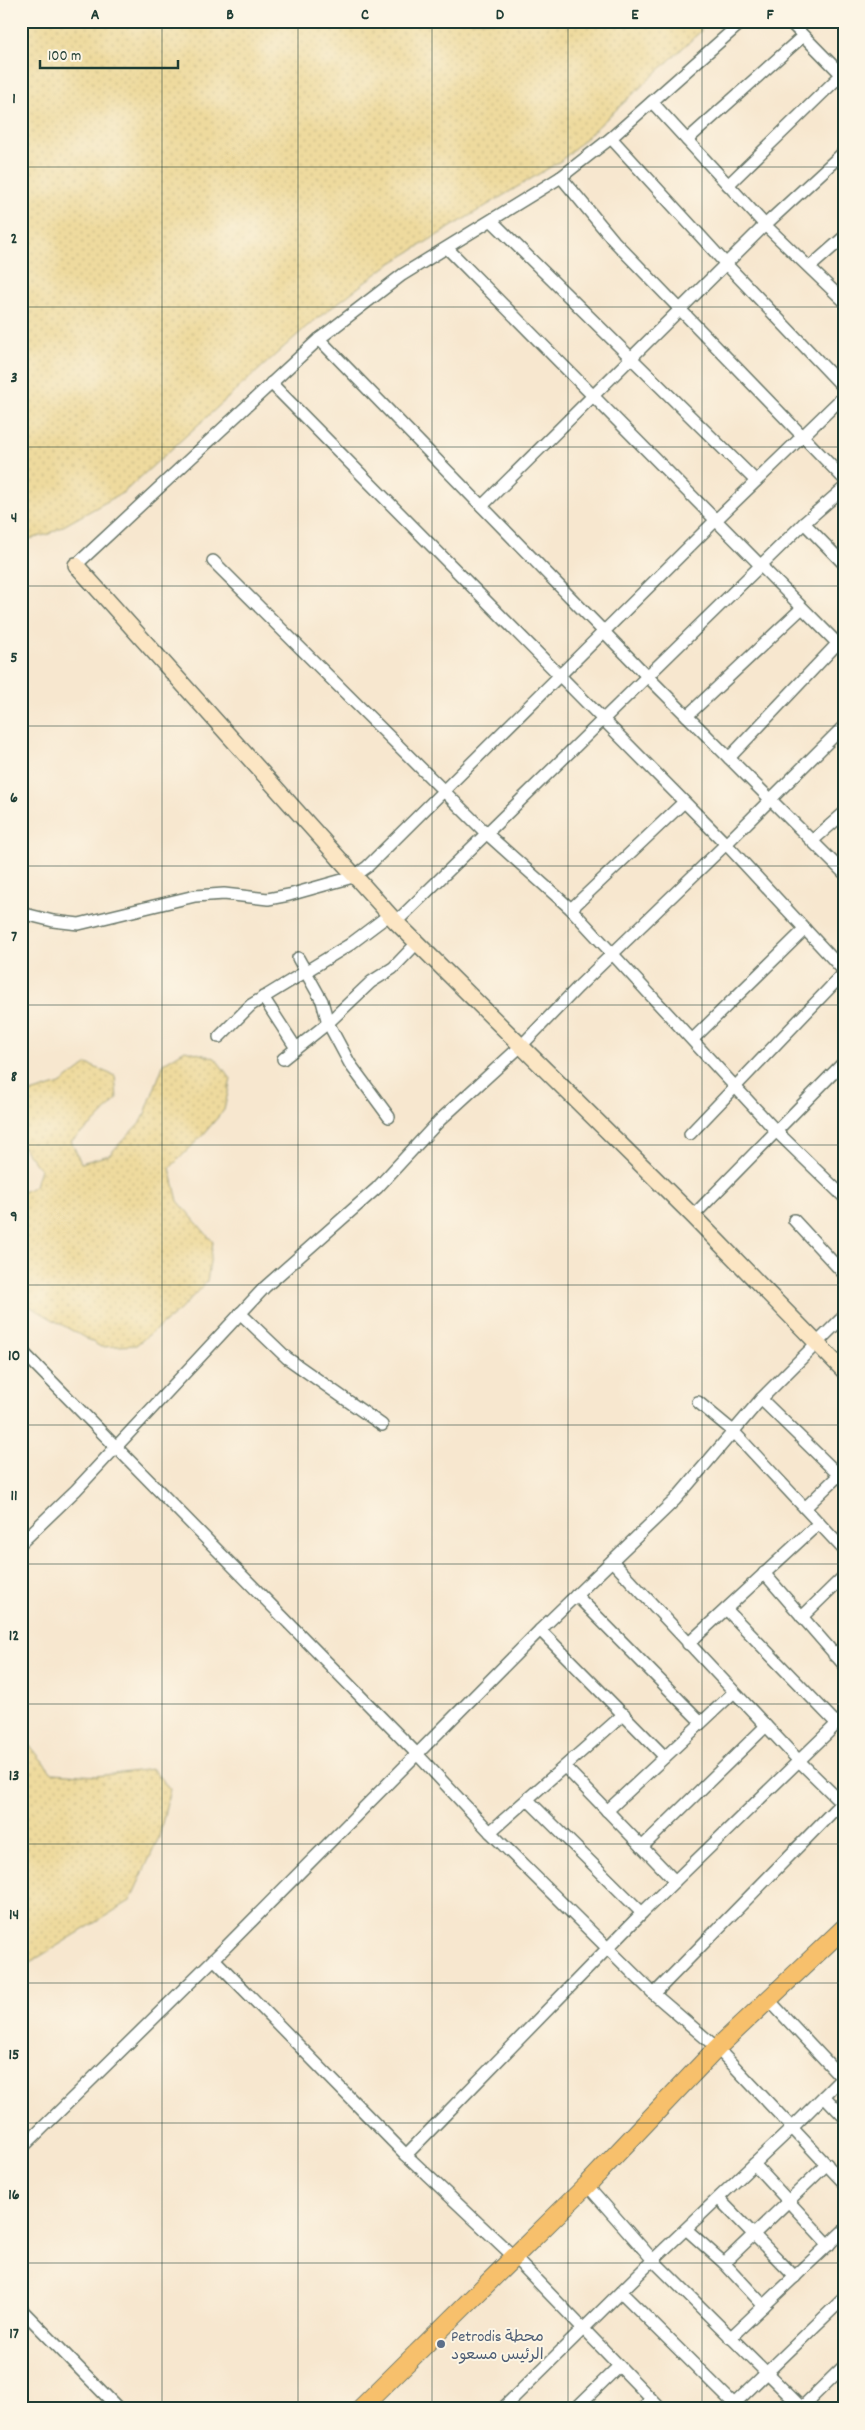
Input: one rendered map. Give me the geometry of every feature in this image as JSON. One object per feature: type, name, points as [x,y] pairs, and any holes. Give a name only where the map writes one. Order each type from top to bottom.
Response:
[{"type":"main road","points":[[360,2409],[587,2185],[717,2048],[844,1928]]},
{"type":"street","points":[[743,21],[611,138],[560,177],[492,221],[402,275],[319,339],[76,565],[353,877],[392,918],[693,1216],[844,1371]]},
{"type":"street","points":[[687,140],[797,27],[843,76],[728,185]]},
{"type":"street","points":[[652,102],[765,225],[844,301]]},
{"type":"street","points":[[611,138],[726,264],[844,388]]},
{"type":"street","points":[[482,506],[765,225],[844,152]]},
{"type":"street","points":[[560,177],[614,241],[844,479]]},
{"type":"street","points":[[492,221],[756,480]]},
{"type":"street","points":[[810,267],[844,237]]},
{"type":"street","points":[[447,248],[840,647],[729,758]]},
{"type":"street","points":[[319,339],[686,716],[844,873]]},
{"type":"street","points":[[271,384],[726,844],[844,972],[690,1134]]},
{"type":"street","points":[[21,913],[53,921],[79,924],[196,896],[224,894],[268,898],[353,877],[367,867],[442,790],[756,480],[844,396]]},
{"type":"street","points":[[219,1037],[251,1005],[306,973],[392,918],[486,833],[804,523],[844,488]]},
{"type":"street","points":[[804,523],[844,564]]},
{"type":"street","points":[[213,561],[486,833],[571,909],[736,1085],[776,1131],[844,1197]]},
{"type":"street","points":[[686,716],[802,608]]},
{"type":"street","points":[[21,1543],[76,1490],[265,1287],[377,1188],[440,1120],[521,1046],[844,726]]},
{"type":"street","points":[[571,909],[684,802]]},
{"type":"street","points":[[812,841],[844,813]]},
{"type":"street","points":[[693,1039],[805,929]]},
{"type":"street","points":[[283,1059],[328,1023],[371,982],[393,968],[417,943]]},
{"type":"street","points":[[298,958],[322,1001],[328,1023],[350,1064],[389,1117]]},
{"type":"street","points":[[263,997],[296,1048]]},
{"type":"street","points":[[693,1216],[844,1062]]},
{"type":"street","points":[[794,1220],[844,1274]]},
{"type":"street","points":[[240,1313],[287,1358],[382,1425]]},
{"type":"street","points":[[21,2149],[214,1959],[540,1630],[675,1500],[761,1399],[844,1316]]},
{"type":"street","points":[[21,1350],[417,1754],[490,1832],[606,1949],[654,1994],[717,2048],[844,2183]]},
{"type":"street","points":[[761,1399],[841,1477],[805,1508]]},
{"type":"street","points":[[698,1402],[734,1431],[844,1550]]},
{"type":"street","points":[[688,1644],[819,1523]]},
{"type":"street","points":[[612,1561],[798,1761],[843,1802],[654,1994]]},
{"type":"street","points":[[764,1573],[844,1665]]},
{"type":"street","points":[[802,1617],[844,1576]]},
{"type":"street","points":[[576,1595],[701,1722]]},
{"type":"street","points":[[406,2155],[642,1913],[841,1720],[726,1609]]},
{"type":"street","points":[[540,1630],[665,1758]]},
{"type":"street","points":[[834,1655],[844,1646]]},
{"type":"street","points":[[607,1811],[734,1692]]},
{"type":"street","points":[[490,1832],[624,1714]]},
{"type":"street","points":[[642,1847],[766,1726]]},
{"type":"street","points":[[565,1767],[675,1881]]},
{"type":"street","points":[[528,1800],[642,1913]]},
{"type":"street","points":[[214,1959],[406,2155],[514,2257],[660,2409]]},
{"type":"street","points":[[502,2409],[582,2329],[687,2230],[843,2077],[768,1999]]},
{"type":"street","points":[[824,2096],[844,2117]]},
{"type":"street","points":[[754,2164],[829,2245]]},
{"type":"street","points":[[724,2263],[827,2164]]},
{"type":"street","points":[[587,2185],[653,2260],[730,2338],[768,2372],[802,2408],[844,2366]]},
{"type":"street","points":[[719,2199],[795,2277]]},
{"type":"street","points":[[687,2230],[724,2263],[764,2306]]},
{"type":"street","points":[[730,2338],[844,2230]]},
{"type":"street","points":[[621,2292],[731,2407],[844,2298]]},
{"type":"street","points":[[21,2310],[120,2409]]},
{"type":"street","points":[[575,2409],[619,2366]]},
{"type":"street","points":[[642,2409],[651,2399]]},
{"type":"sand","points":[[21,21],[699,21],[701,31],[562,160],[388,265],[306,327],[124,492],[49,534],[21,541]]},
{"type":"sand","points":[[185,1050],[215,1058],[231,1079],[224,1110],[202,1136],[170,1168],[178,1201],[213,1242],[207,1281],[180,1310],[136,1345],[101,1347],[31,1307],[21,1292],[21,1193],[35,1186],[40,1169],[21,1145],[21,1096],[60,1084],[87,1064],[115,1076],[117,1099],[94,1123],[71,1141],[81,1163],[109,1155],[143,1119],[164,1063]]},
{"type":"sand","points":[[21,1734],[52,1773],[97,1776],[152,1769],[170,1789],[159,1837],[130,1901],[21,1968]]},
{"type":"place","name":"Petrodis محطة الرئيس مسعود","points":[[441,2344]]}]
